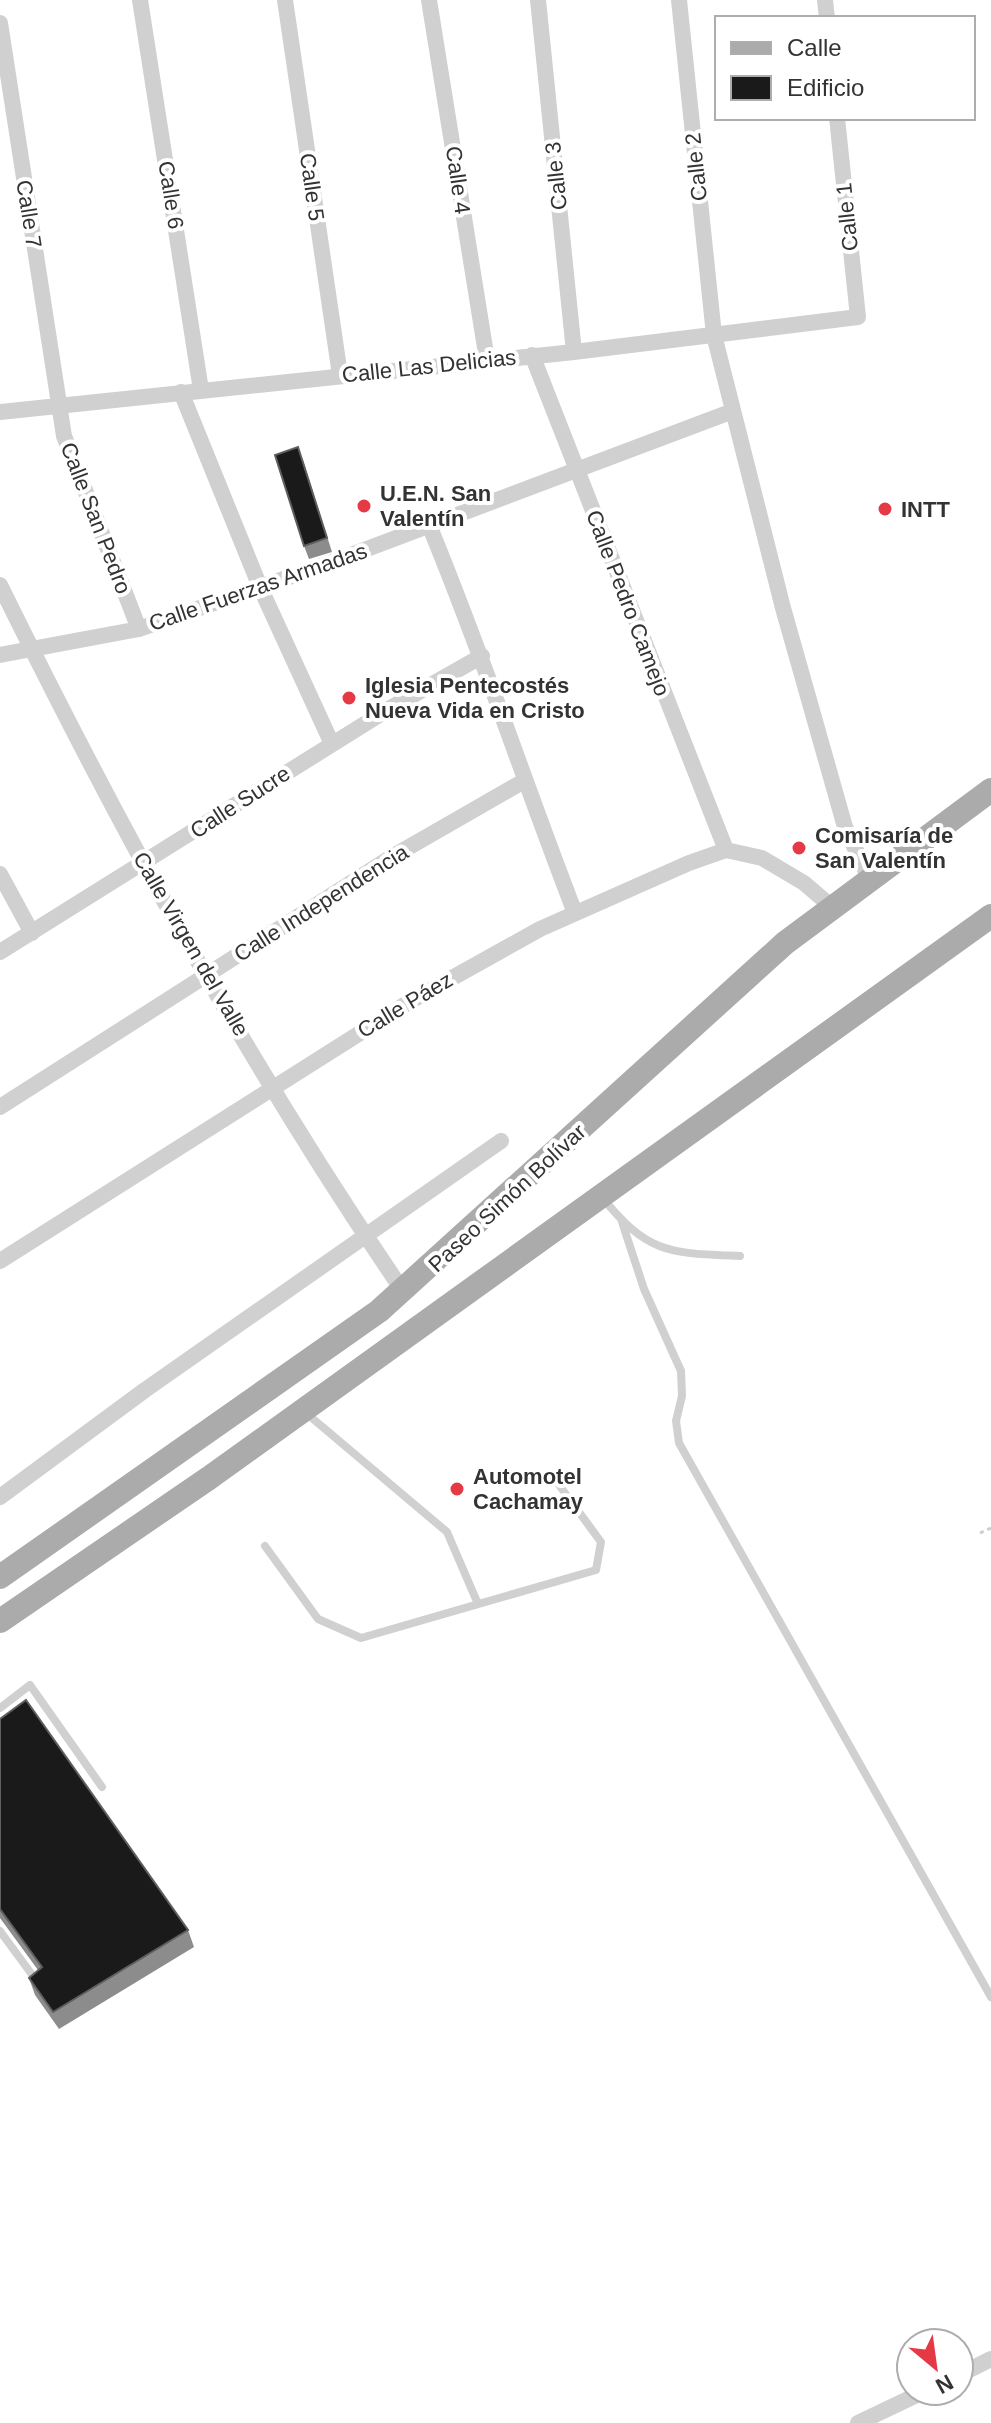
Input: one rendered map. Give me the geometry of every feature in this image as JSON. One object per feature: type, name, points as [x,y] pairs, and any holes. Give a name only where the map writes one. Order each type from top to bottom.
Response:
[{"type":"main road","name":"Paseo Simón Bolívar","points":[[0,1577],[306,1366],[403,1291],[735,986],[869,878],[991,790]]},
{"type":"main road","name":"Paseo Simón Bolívar","points":[[0,1621],[303,1411],[991,916]]},
{"type":"street","name":"Calle 6","points":[[140,0],[201,390]]},
{"type":"street","name":"Calle 5","points":[[285,0],[340,375]]},
{"type":"street","name":"Calle 4","points":[[429,0],[487,360]]},
{"type":"street","name":"Calle 3","points":[[538,0],[574,352]]},
{"type":"street","name":"Calle 2","points":[[679,0],[714,335],[783,608],[845,827],[869,878]]},
{"type":"street","name":"Calle 7","points":[[0,23],[59,406]]},
{"type":"street","name":"Calle 1","points":[[837,120],[858,317]]},
{"type":"street","name":"Calle Las Delicias","points":[[0,412],[574,352],[858,317]]},
{"type":"street","name":"Calle Pedro Camejo","points":[[532,355],[726,850]]},
{"type":"street","points":[[181,392],[260,587],[332,744]]},
{"type":"street","name":"Calle San Pedro","points":[[59,406],[70,459],[139,629]]},
{"type":"street","name":"Calle Fuerzas Armadas","points":[[0,655],[139,629],[733,411]]},
{"type":"street","points":[[429,525],[482,656],[524,781],[575,913]]},
{"type":"street","name":"Calle Virgen del Valle","points":[[0,585],[145,863],[273,1088],[403,1291]]},
{"type":"street","name":"Calle Sucre","points":[[0,952],[332,744],[482,656]]},
{"type":"street","name":"Calle Independencia","points":[[0,1107],[390,858],[524,781]]},
{"type":"street","points":[[726,850],[776,865],[832,907]]},
{"type":"street","name":"Calle Páez","points":[[0,1261],[409,1002],[509,945],[575,913],[726,850]]},
{"type":"street","points":[[0,874],[32,933]]},
{"type":"street","name":"Paseo Simón Bolívar","points":[[0,1497],[501,1141]]},
{"type":"street","points":[[858,2423],[895,2405]]},
{"type":"lane","points":[[600,1195],[622,1222],[672,1253],[740,1256]]},
{"type":"lane","points":[[622,1222],[644,1289],[681,1371],[682,1396],[676,1421],[679,1443],[991,1997]]},
{"type":"lane","points":[[303,1411],[447,1532],[478,1604]]},
{"type":"lane","points":[[265,1546],[318,1619],[361,1638],[596,1570],[601,1542],[551,1474]]},
{"type":"lane","points":[[0,1708],[30,1685],[102,1787]]},
{"type":"lane","points":[[0,1931],[33,1976]]},
{"type":"path","points":[[980,1533],[991,1528]]},
{"type":"building","points":[[298,447],[327,538],[304,546],[275,455]]},
{"type":"building","points":[[26,1700],[188,1930],[53,2012],[29,1978],[42,1967],[0,1909],[0,1719]]},
{"type":"place","name":"U.E.N. San Valentín","points":[[364,506]]},
{"type":"place","name":"INTT","points":[[885,509]]},
{"type":"place","name":"Iglesia Pentecostés Nueva Vida en Cristo","points":[[349,698]]},
{"type":"place","name":"Comisaría de San Valentín","points":[[799,848]]},
{"type":"place","name":"Automotel Cachamay","points":[[457,1489]]}]
